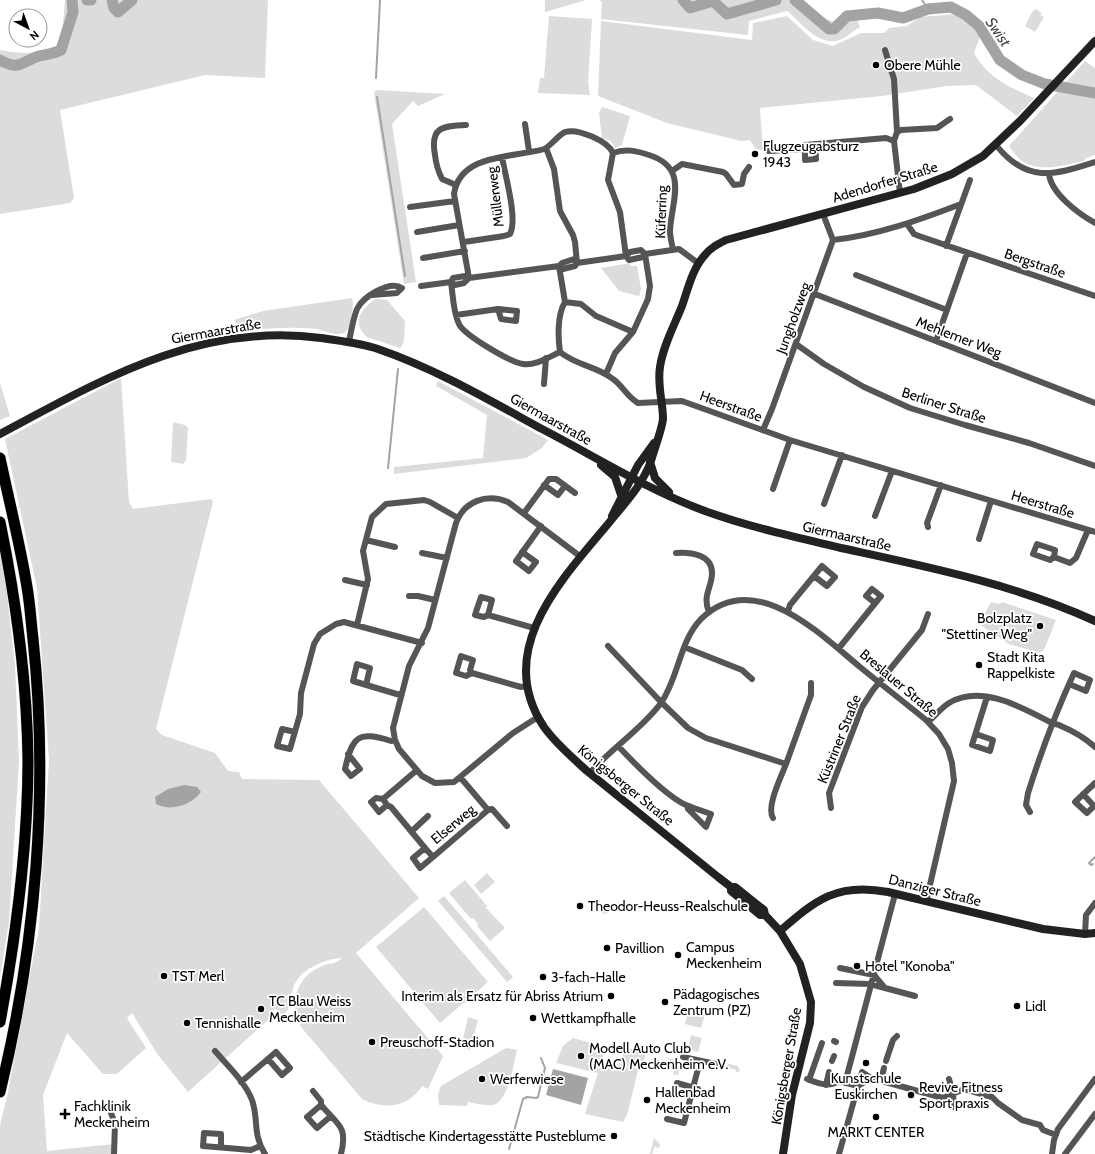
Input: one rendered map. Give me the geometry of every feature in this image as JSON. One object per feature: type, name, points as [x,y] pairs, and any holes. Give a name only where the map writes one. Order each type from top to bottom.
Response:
[{"type":"highway","points":[[0,458],[27,588],[36,674],[40,760],[34,881],[23,978],[0,1092]]},
{"type":"highway","points":[[0,522],[14,596],[23,673],[28,760],[23,860],[9,973],[0,1022]]},
{"type":"street","name":"Adendorfer Straße","points":[[698,263],[711,248],[722,242],[900,193],[952,174],[975,162],[996,145],[1095,41]]},
{"type":"street","points":[[885,50],[894,79],[897,132],[894,140],[900,193]]},
{"type":"street","points":[[897,132],[901,130],[937,128],[950,120]]},
{"type":"street","points":[[525,124],[529,151]]},
{"type":"street","points":[[456,185],[442,179],[438,172],[432,140],[442,128],[466,125]]},
{"type":"street","points":[[469,278],[464,251],[464,242],[459,225],[455,201],[456,185],[473,166],[486,160],[546,148],[555,138],[567,132],[578,132],[607,143],[613,153],[608,180],[618,207],[626,256]]},
{"type":"street","points":[[815,144],[816,159],[805,160],[805,145],[815,144],[886,138],[894,140]]},
{"type":"street","points":[[996,145],[1003,154],[1017,165],[1030,171],[1060,173],[1095,162]]},
{"type":"street","points":[[421,286],[451,282],[455,285],[464,283],[469,278],[559,266],[563,269],[575,266],[577,262],[575,242],[573,234],[560,212],[554,169],[546,148]]},
{"type":"street","points":[[769,151],[805,148]]},
{"type":"street","name":"Küferring","points":[[613,153],[624,149],[658,158],[672,171],[676,186],[676,197],[670,233],[673,250]]},
{"type":"street","name":"Müllerweg","points":[[464,242],[504,236],[510,234],[513,230],[502,158]]},
{"type":"street","points":[[672,171],[682,164],[713,169],[726,174],[734,185],[742,184],[744,174],[749,167]]},
{"type":"street","points":[[1049,173],[1054,188],[1078,213],[1095,222]]},
{"type":"street","points":[[946,246],[970,180]]},
{"type":"street","points":[[410,207],[455,201]]},
{"type":"street","points":[[823,214],[834,240],[851,238],[907,224],[961,204]]},
{"type":"street","name":"Bergstraße","points":[[907,224],[914,234],[1095,296]]},
{"type":"street","points":[[417,232],[459,225]]},
{"type":"street","name":"Jungholzweg","points":[[763,430],[834,240]]},
{"type":"street","points":[[645,254],[679,249],[698,263]]},
{"type":"street","points":[[560,352],[574,363],[606,374],[615,352],[633,332],[648,299],[650,286],[645,254],[641,250],[630,252],[626,256],[577,262]]},
{"type":"street","points":[[423,258],[464,251]]},
{"type":"street","points":[[936,341],[967,253]]},
{"type":"street","name":"Königsberger Straße","points":[[698,263],[661,360],[659,380],[663,422],[650,462],[633,494],[608,523],[544,607],[534,628],[527,658],[528,686],[538,717],[562,748],[590,773],[731,887],[733,893],[760,915],[765,915],[780,931],[800,964],[811,1002],[810,1023],[792,1095],[787,1138],[783,1154]]},
{"type":"street","points":[[559,266],[565,302],[561,308],[560,315],[560,352]]},
{"type":"street","points":[[856,275],[947,310]]},
{"type":"street","points":[[451,282],[456,314],[459,324],[464,332],[513,361],[523,364],[534,363],[560,352]]},
{"type":"street","name":"Mehlemer Weg","points":[[815,294],[1095,403]]},
{"type":"street","points":[[349,342],[358,306],[372,295]]},
{"type":"street","points":[[565,302],[581,304],[596,316],[633,332]]},
{"type":"street","points":[[456,314],[498,309]]},
{"type":"street","name":"Giermaarstraße","points":[[0,434],[125,369],[162,355],[199,345],[270,335],[303,336],[349,342],[375,348],[441,375],[640,482],[703,510],[745,524],[1015,590],[1063,607],[1095,621]]},
{"type":"street","name":"Berliner Straße","points":[[796,344],[824,364],[864,387],[910,408],[1029,443],[1095,466]]},
{"type":"street","points":[[544,384],[546,358]]},
{"type":"street","name":"Heerstraße","points":[[606,374],[619,384],[632,400],[638,403],[645,404],[682,401],[790,440],[1095,532]]},
{"type":"street","name":"Königsberger Straße","points":[[608,523],[621,495],[638,465],[657,439]]},
{"type":"street","points":[[772,489],[790,440]]},
{"type":"street","points":[[591,456],[615,478],[621,495]]},
{"type":"street","points":[[824,504],[842,456]]},
{"type":"street","points":[[650,462],[651,469],[659,483],[678,499]]},
{"type":"street","points":[[875,516],[892,471]]},
{"type":"street","points":[[524,513],[549,479],[556,479],[576,492]]},
{"type":"street","points":[[544,485],[558,495],[565,486]]},
{"type":"street","points":[[928,528],[928,523],[942,485]]},
{"type":"street","points":[[538,717],[513,733],[460,777],[448,783],[435,783],[427,780],[417,770],[399,749],[395,740],[393,728],[400,695],[409,666],[422,643],[458,518],[467,507],[485,498],[502,500],[524,513],[582,557]]},
{"type":"street","points":[[357,625],[367,585],[368,572],[364,551],[372,517],[386,504],[424,500],[458,518]]},
{"type":"street","name":"Heerstraße","points":[[979,539],[991,501]]},
{"type":"street","points":[[522,552],[541,526]]},
{"type":"street","name":"Heerstraße","points":[[1054,557],[1070,563],[1074,561],[1088,530]]},
{"type":"street","points":[[366,540],[395,547]]},
{"type":"street","points":[[422,553],[446,558]]},
{"type":"street","points":[[676,553],[693,553],[706,558],[710,564],[712,573],[706,599],[709,612]]},
{"type":"street","points":[[788,611],[790,605],[814,576]]},
{"type":"street","points":[[346,580],[367,585]]},
{"type":"street","points":[[409,596],[418,596],[435,600]]},
{"type":"street","name":"Breslauer Straße","points":[[590,773],[661,702],[684,647],[696,625],[709,612],[724,605],[743,601],[761,602],[788,611],[839,648],[928,722],[939,734],[948,749],[952,763],[954,782],[926,902]]},
{"type":"street","name":"Breslauer Straße","points":[[839,648],[875,603]]},
{"type":"street","name":"Küstriner Straße","points":[[831,808],[829,793],[862,707],[879,682],[922,630],[928,614]]},
{"type":"street","points":[[488,615],[534,628]]},
{"type":"street","points":[[295,732],[300,714],[301,693],[314,644],[317,637],[324,631],[340,623],[357,625],[422,643]]},
{"type":"street","points":[[608,646],[688,728],[706,738],[786,764]]},
{"type":"street","points":[[684,647],[742,670],[752,679]]},
{"type":"street","points":[[472,673],[521,687],[528,686]]},
{"type":"street","points":[[773,818],[770,814],[770,806],[811,695],[811,683]]},
{"type":"street","points":[[1030,812],[1026,804],[1028,794],[1052,724],[1069,684]]},
{"type":"street","points":[[366,685],[400,695]]},
{"type":"street","points":[[928,722],[950,703],[975,697],[988,697],[1030,712],[1052,724],[1071,730],[1095,747]]},
{"type":"street","points":[[976,734],[988,697]]},
{"type":"street","points":[[348,754],[353,742],[358,738],[368,735],[391,741],[395,740]]},
{"type":"street","points":[[618,746],[640,770],[688,807]]},
{"type":"street","points":[[387,805],[379,812],[371,802],[376,798],[383,799],[417,770]]},
{"type":"street","name":"Elserweg","points":[[460,777],[488,810]]},
{"type":"street","points":[[1083,794],[1095,783]]},
{"type":"street","name":"Elserweg","points":[[383,799],[433,857]]},
{"type":"street","name":"Elserweg","points":[[425,848],[413,858],[420,868],[488,810],[492,809],[507,826]]},
{"type":"street","name":"Elserweg","points":[[412,831],[428,816]]},
{"type":"street","name":"Danziger Straße","points":[[780,931],[815,902],[842,891],[873,889],[1043,929],[1085,934],[1095,933]]},
{"type":"street","points":[[868,986],[874,980],[894,898]]},
{"type":"street","points":[[1085,934],[1086,915],[1095,903]]},
{"type":"street","points":[[840,968],[874,975],[884,987]]},
{"type":"street","points":[[845,1083],[855,1047],[868,986],[865,973]]},
{"type":"street","points":[[836,983],[884,987],[915,996]]},
{"type":"street","points":[[886,1061],[892,1040],[897,1036]]},
{"type":"street","points":[[822,1043],[813,1071],[808,1080],[826,1085],[834,1084],[838,1081],[858,1086],[871,1078]]},
{"type":"street","points":[[847,1045],[855,1047]]},
{"type":"street","points":[[215,1051],[241,1082],[253,1103],[256,1132],[260,1146],[265,1154]]},
{"type":"street","points":[[683,1057],[720,1066]]},
{"type":"street","points":[[241,1082],[268,1059]]},
{"type":"street","points":[[667,1119],[687,1125],[696,1088],[700,1061]]},
{"type":"street","points":[[849,1068],[862,1072],[871,1078],[943,1098],[964,1089],[992,1097],[1022,1120],[1040,1125],[1043,1130],[1056,1135]]},
{"type":"street","points":[[881,1080],[884,1068]]},
{"type":"street","points":[[826,1085],[829,1072]]},
{"type":"street","points":[[841,1153],[862,1072]]},
{"type":"street","points":[[949,1079],[953,1093],[954,1107]]},
{"type":"street","points":[[1052,1154],[1056,1135],[1095,1079]]},
{"type":"street","points":[[677,1083],[696,1088]]},
{"type":"street","points":[[313,1091],[321,1102],[321,1105],[342,1129],[344,1134],[341,1154]]},
{"type":"street","points":[[321,1105],[307,1117],[317,1128],[331,1116]]},
{"type":"street","points":[[110,1110],[115,1124],[114,1154]]},
{"type":"street","points":[[1065,1154],[1095,1114]]},
{"type":"street","name":"Königsberger Straße","points":[[787,1138],[789,1154]]},
{"type":"street","points":[[221,1147],[230,1150],[251,1150],[260,1146]]},
{"type":"shaded area","points":[[65,0],[268,0],[265,78],[205,75],[60,110],[74,198],[70,203],[0,214],[0,50],[31,53],[48,50],[54,47],[60,40]]},
{"type":"shaded area","points":[[545,0],[586,0],[545,12]]},
{"type":"shaded area","points":[[599,0],[803,0],[819,15],[828,20],[838,20],[855,13],[860,27],[842,39],[826,41],[805,28],[787,11],[749,21],[748,35],[601,19],[602,2]]},
{"type":"shaded area","points":[[1036,9],[1042,13],[1040,15],[1044,17],[1035,32],[1025,26],[1032,12]]},
{"type":"shaded area","points":[[957,14],[981,34],[974,53],[986,69],[1000,81],[1034,98],[1017,116],[976,85],[947,86],[882,96],[760,108],[763,151],[755,148],[750,140],[741,141],[667,123],[598,96],[601,21],[752,40],[753,23],[787,16],[813,40],[833,46],[861,33],[884,33],[889,28],[907,26],[920,17]]},
{"type":"shaded area","points":[[549,16],[592,19],[588,82],[590,95],[538,93],[540,78],[544,78]]},
{"type":"shaded area","points":[[1085,61],[1095,68],[1095,155],[1086,158],[1084,161],[1053,167],[1037,167],[1022,161],[1009,146]]},
{"type":"shaded area","points":[[376,90],[445,94],[418,106],[413,101],[392,124],[416,282],[404,284],[374,93]]},
{"type":"shaded area","points":[[602,107],[630,116],[622,145],[615,148],[611,141],[602,138],[599,113]]},
{"type":"shaded area","points":[[630,263],[630,266],[637,266],[641,289],[639,296],[619,291],[601,268]]},
{"type":"shaded area","points":[[352,298],[353,306],[350,323],[346,331],[341,334],[330,333],[317,329],[298,328],[239,331],[234,320],[263,311]]},
{"type":"shaded area","points":[[376,299],[387,300],[405,321],[404,339],[400,348],[367,337],[362,332],[359,321],[362,311]]},
{"type":"shaded area","points":[[121,378],[129,502],[133,509],[211,499],[213,502],[156,729],[162,735],[215,753],[228,771],[239,772],[242,779],[319,780],[419,898],[356,953],[443,1056],[428,1089],[422,1086],[410,1099],[402,1103],[387,1106],[370,1103],[362,1099],[301,1027],[295,1010],[297,993],[305,978],[320,967],[334,963],[342,958],[335,959],[320,963],[300,976],[293,989],[290,1004],[285,1014],[281,1017],[275,1008],[268,1020],[188,1092],[158,1055],[132,1013],[127,1018],[146,1048],[117,1074],[103,1074],[67,1033],[43,1095],[47,1151],[113,1144],[112,1154],[0,1154],[0,1125],[8,1092],[39,927],[49,761],[37,588],[5,439]]},
{"type":"shaded area","points":[[438,381],[548,440],[542,448],[526,458],[394,474],[394,467],[483,458],[487,415],[436,386]]},
{"type":"shaded area","points":[[0,383],[10,416],[0,420]]},
{"type":"shaded area","points":[[173,422],[185,425],[188,428],[186,460],[183,464],[171,462]]},
{"type":"shaded area","points":[[0,554],[5,578],[15,664],[19,762],[9,922],[0,977]]},
{"type":"shaded area","points":[[991,602],[1000,604],[1002,602],[1056,620],[1044,650],[1039,653],[1009,644],[979,624]]},
{"type":"shaded area","points":[[184,785],[197,787],[201,792],[197,797],[180,806],[168,807],[156,804],[155,797],[168,789]]},
{"type":"shaded area","points":[[487,873],[495,882],[481,894],[474,885]]},
{"type":"shaded area","points":[[465,880],[487,906],[486,908],[505,928],[490,941],[477,926],[478,924],[473,918],[471,919],[449,893]]},
{"type":"shaded area","points":[[444,896],[513,977],[507,982],[438,901]]},
{"type":"shaded area","points":[[603,904],[607,904],[609,905],[609,913],[603,914],[600,911],[600,907]]},
{"type":"shaded area","points":[[424,907],[488,982],[440,1023],[376,947]]},
{"type":"shaded area","points":[[690,1006],[706,1011],[701,1028],[685,1024]]},
{"type":"shaded area","points":[[468,1017],[478,1020],[470,1050],[461,1048]]},
{"type":"shaded area","points":[[691,1035],[702,1038],[698,1052],[688,1049]]},
{"type":"shaded area","points":[[573,1038],[605,1047],[602,1059],[620,1065],[625,1047],[646,1053],[641,1071],[638,1070],[627,1115],[623,1122],[585,1114],[598,1073],[556,1063],[563,1046]]},
{"type":"shaded area","name":"Werferwiese","points":[[506,1048],[517,1050],[510,1081],[503,1097],[498,1102],[493,1105],[468,1102],[467,1106],[439,1105],[438,1094],[441,1086]]},
{"type":"shaded area","points":[[664,1057],[675,1060],[680,1068],[678,1075],[673,1074],[675,1065],[673,1061]]},
{"type":"shaded area","points":[[729,1064],[738,1066],[740,1071],[735,1073],[736,1070],[729,1068],[728,1071],[725,1066]]},
{"type":"shaded area","points":[[553,1069],[588,1078],[581,1105],[546,1095]]},
{"type":"shaded area","points":[[654,1138],[660,1144],[659,1148],[654,1147],[653,1153],[650,1154]]},
{"type":"waterway","name":"Swist","points":[[0,60],[12,65],[17,65],[33,58],[61,50],[73,12],[72,0]]},
{"type":"waterway","name":"Swist","points":[[112,0],[114,8],[118,12],[132,0]]},
{"type":"waterway","points":[[376,78],[380,0]]},
{"type":"waterway","name":"Swist","points":[[683,0],[690,8],[713,1],[727,14],[776,0]]},
{"type":"waterway","name":"Swist","points":[[795,0],[829,29],[834,29],[847,16],[878,13],[903,18],[928,9],[951,7],[966,15],[979,26],[1000,60],[1022,75],[1045,84],[1095,93]]},
{"type":"waterway","points":[[922,0],[928,9]]},
{"type":"waterway","points":[[377,97],[405,276]]},
{"type":"waterway","points":[[388,468],[398,369]]},
{"type":"waterway","points":[[1093,864],[1091,865],[1089,863],[1095,857]]},
{"type":"waterway","points":[[509,1149],[523,1099],[527,1097],[538,1097],[545,1068],[541,1058]]},
{"type":"place","name":"Obere Mühle","points":[[876,65]]},
{"type":"place","name":"Flugzeugabsturz 1943","points":[[755,154]]},
{"type":"place","name":"Bolzplatz \"Stettiner Weg\"","points":[[1040,626]]},
{"type":"place","name":"Stadt Kita Rappelkiste","points":[[979,665]]},
{"type":"place","name":"Theodor-Heuss-Realschule","points":[[580,906]]},
{"type":"place","name":"Pavillion","points":[[607,948]]},
{"type":"place","name":"Campus Meckenheim","points":[[678,955]]},
{"type":"place","name":"Hotel \"Konoba\"","points":[[857,966]]},
{"type":"place","name":"TST Merl","points":[[164,976]]},
{"type":"place","name":"3-fach-Halle","points":[[543,977]]},
{"type":"place","name":"Interim als Ersatz für Abriss Atrium","points":[[611,996]]},
{"type":"place","name":"Pädagogisches Zentrum (PZ)","points":[[665,1002]]},
{"type":"place","name":"Lidl","points":[[1017,1006]]},
{"type":"place","name":"TC Blau Weiss Meckenheim","points":[[261,1009]]},
{"type":"place","name":"Wettkampfhalle","points":[[533,1018]]},
{"type":"place","name":"Tennishalle","points":[[187,1023]]},
{"type":"place","name":"Preuschoff-Stadion","points":[[372,1042]]},
{"type":"place","name":"Modell Auto Club (MAC) Meckenheim e.V.","points":[[581,1056]]},
{"type":"place","name":"Kunstschule Euskirchen","points":[[866,1063]]},
{"type":"place","name":"Werferwiese","points":[[482,1079]]},
{"type":"place","name":"Revive Fitness Sport praxis","points":[[911,1095]]},
{"type":"place","name":"Hallenbad Meckenheim","points":[[647,1100]]},
{"type":"place","name":"Fachklinik Meckenheim","points":[[65,1114]]},
{"type":"place","name":"MARKT CENTER","points":[[876,1117]]},
{"type":"place","name":"Städtische Kindertagesstätte Pusteblume","points":[[614,1136]]}]
